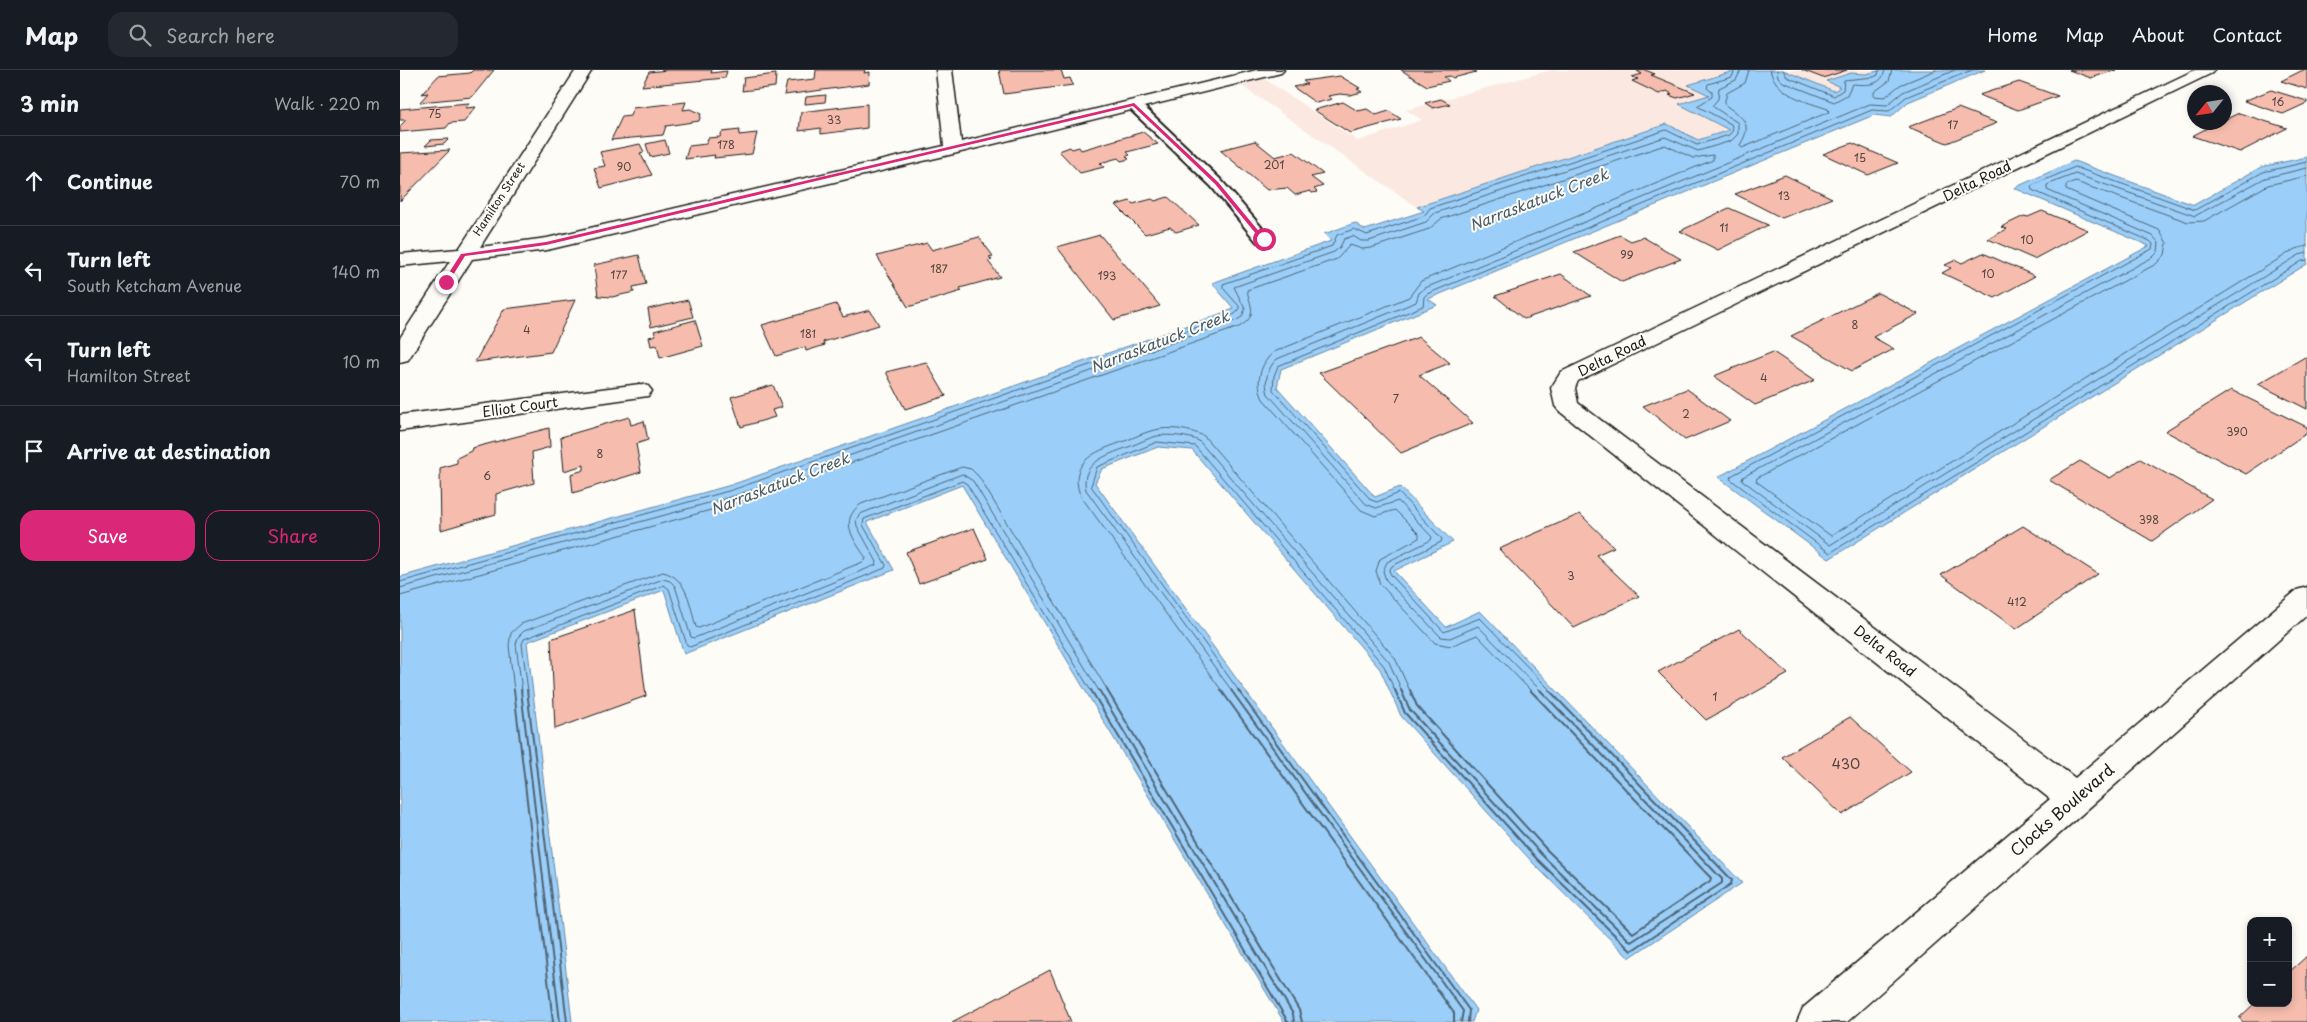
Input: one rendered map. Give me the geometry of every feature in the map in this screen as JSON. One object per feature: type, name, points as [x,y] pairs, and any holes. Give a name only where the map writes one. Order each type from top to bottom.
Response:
[{"type":"street","name":"Hamilton Street","points":[[400,355],[584,70]]},
{"type":"street","points":[[944,70],[953,149]]},
{"type":"street","points":[[400,260],[463,255],[546,244],[953,149],[1134,104],[1247,73],[1276,70]]},
{"type":"street","name":"Delta Road","points":[[2075,798],[1567,406],[1563,388],[1569,377],[2207,70]]},
{"type":"street","name":"Elliot Court","points":[[400,423],[640,391]]},
{"type":"street","name":"Clocks Boulevard","points":[[1817,1022],[2307,598]]},
{"type":"lane","points":[[1134,104],[1216,183],[1264,239]]},
{"type":"shaded area","points":[[1551,70],[1737,70],[1689,85],[1710,95],[1680,104],[1730,129],[1698,140],[1667,125],[1417,207],[1236,82],[1260,76],[1358,141],[1422,120],[1406,110]]},
{"type":"shaded area","points":[[1783,70],[1882,70],[1866,74],[1851,73],[1827,81],[1841,87],[1834,91]]},
{"type":"water","name":"Narraskatuck Creek","points":[[1737,70],[1783,70],[1834,91],[1840,87],[1826,81],[1851,73],[1866,74],[1882,70],[1985,70],[1908,102],[1891,117],[1874,115],[1428,299],[1437,305],[1281,369],[1277,387],[1375,497],[1400,487],[1453,542],[1394,571],[1446,627],[1480,611],[1742,883],[1629,958],[1533,863],[1401,716],[1380,669],[1192,450],[1158,447],[1102,469],[1095,483],[1476,1010],[1472,1022],[1284,1022],[962,485],[867,522],[894,570],[684,654],[664,590],[527,642],[572,1022],[400,1022],[400,577],[731,485],[1234,309],[1212,283],[1331,241],[1324,234],[1355,223],[1365,230],[1424,211],[1417,207],[1667,124],[1698,140],[1729,130],[1679,104],[1709,95],[1688,85]]},
{"type":"water","points":[[2307,157],[2307,264],[1829,559],[1718,477],[2149,246],[2014,188],[2074,161],[2194,205],[2261,167]]},
{"type":"building","points":[[473,70],[494,70],[472,97],[420,102],[428,93],[422,94],[438,76],[470,73]]},
{"type":"building","points":[[712,70],[711,73],[727,71],[725,78],[642,86],[649,72]]},
{"type":"building","points":[[816,70],[865,70],[864,73],[870,72],[869,84],[784,95],[787,82],[815,79]]},
{"type":"building","points":[[999,70],[1061,70],[1064,79],[1070,78],[1073,85],[1004,94]]},
{"type":"building","points":[[1401,70],[1472,70],[1476,72],[1453,78],[1450,76],[1444,77],[1449,81],[1427,86]]},
{"type":"building","points":[[1645,70],[1655,74],[1651,75],[1695,93],[1677,98],[1669,95],[1672,94],[1667,91],[1659,94],[1632,81],[1638,79],[1632,77],[1642,74],[1637,71]]},
{"type":"building","points":[[1802,70],[1847,70],[1823,78]]},
{"type":"building","points":[[2069,70],[2116,70],[2091,78]]},
{"type":"building","points":[[2303,70],[2307,70],[2307,89],[2281,81]]},
{"type":"building","points":[[776,74],[775,87],[742,91],[744,78]]},
{"type":"building","points":[[1340,76],[1360,88],[1357,89],[1362,92],[1350,95],[1328,96],[1332,99],[1316,103],[1293,87],[1307,84],[1303,81]]},
{"type":"building","points":[[2019,82],[2058,96],[2018,110],[1979,95]]},
{"type":"building","points":[[2271,90],[2307,101],[2307,103],[2283,114],[2244,101]]},
{"type":"building","points":[[826,95],[825,102],[805,104],[806,97]]},
{"type":"building","points":[[1441,99],[1450,104],[1433,108],[1425,103]]},
{"type":"building","points":[[686,102],[683,110],[690,109],[701,114],[699,121],[666,126],[663,135],[611,140],[622,117],[630,116],[633,108]]},
{"type":"building","points":[[1343,102],[1358,111],[1367,109],[1376,115],[1389,111],[1401,119],[1350,133],[1314,110]]},
{"type":"building","points":[[469,103],[465,108],[476,107],[464,122],[450,123],[446,128],[400,132],[400,126],[406,120],[400,120],[400,109]]},
{"type":"building","points":[[867,104],[867,128],[821,134],[821,128],[799,131],[801,112]]},
{"type":"building","points":[[1958,108],[1997,123],[1947,143],[1908,127]]},
{"type":"building","points":[[2239,113],[2287,128],[2240,152],[2192,136],[2204,130],[2232,130],[2232,116]]},
{"type":"building","points":[[740,130],[739,135],[757,133],[752,154],[714,158],[715,155],[685,159],[689,146],[706,144],[708,138],[720,137],[722,132]]},
{"type":"building","points":[[1143,132],[1158,144],[1127,152],[1130,155],[1126,156],[1129,159],[1121,161],[1118,158],[1100,163],[1104,167],[1080,173],[1059,151],[1070,147],[1072,149],[1079,147],[1081,150]]},
{"type":"building","points":[[449,139],[444,144],[425,146],[431,140]]},
{"type":"building","points":[[665,140],[669,153],[650,157],[646,144]]},
{"type":"building","points":[[1255,141],[1275,157],[1294,152],[1323,174],[1311,177],[1323,186],[1314,189],[1317,192],[1312,193],[1310,191],[1295,195],[1287,188],[1267,190],[1220,150]]},
{"type":"building","points":[[1852,143],[1898,163],[1868,175],[1823,154]]},
{"type":"building","points":[[640,144],[644,152],[640,153],[652,175],[601,188],[594,168],[605,166],[600,152]]},
{"type":"building","points":[[450,150],[400,201],[400,153]]},
{"type":"building","points":[[1785,175],[1832,198],[1782,218],[1735,194]]},
{"type":"building","points":[[1168,197],[1199,225],[1176,232],[1170,227],[1145,234],[1116,205],[1130,201],[1133,204],[1152,199],[1155,201]]},
{"type":"building","points":[[1729,208],[1768,225],[1718,250],[1680,231]]},
{"type":"building","points":[[2042,211],[2088,230],[2034,259],[1988,239],[2007,229],[2001,227],[2024,216],[2028,217]]},
{"type":"building","points":[[1100,235],[1160,306],[1114,320],[1057,247]]},
{"type":"building","points":[[1620,235],[1631,241],[1643,237],[1681,259],[1622,282],[1574,252]]},
{"type":"building","points":[[979,237],[993,256],[989,257],[992,260],[988,261],[1000,277],[960,288],[962,291],[908,307],[877,256],[927,243],[932,250]]},
{"type":"building","points":[[1983,253],[2035,276],[1995,298],[1942,273],[1951,268],[1945,265],[1956,260],[1962,263]]},
{"type":"building","points":[[639,255],[646,284],[633,287],[634,292],[612,297],[598,296],[594,265]]},
{"type":"building","points":[[1561,274],[1591,296],[1524,319],[1495,296]]},
{"type":"building","points":[[1878,293],[1918,314],[1873,337],[1894,349],[1852,371],[1791,336]]},
{"type":"building","points":[[575,300],[551,352],[475,362],[504,309]]},
{"type":"building","points":[[688,300],[693,317],[651,327],[648,309]]},
{"type":"building","points":[[836,304],[843,317],[870,310],[879,325],[823,342],[825,345],[806,351],[805,347],[776,356],[762,325]]},
{"type":"building","points":[[695,320],[703,346],[660,358],[657,345],[651,346],[649,337],[656,335],[654,331]]},
{"type":"building","points":[[1419,337],[1450,363],[1419,375],[1473,423],[1401,453],[1319,373]]},
{"type":"building","points":[[1773,352],[1815,380],[1755,405],[1714,376]]},
{"type":"building","points":[[2305,357],[2307,358],[2307,409],[2258,384]]},
{"type":"building","points":[[926,362],[946,396],[905,409],[886,372]]},
{"type":"building","points":[[773,385],[782,407],[772,410],[775,417],[741,427],[731,397]]},
{"type":"building","points":[[1687,389],[1730,421],[1685,440],[1643,406]]},
{"type":"building","points":[[2231,390],[2307,427],[2307,433],[2246,474],[2165,431]]},
{"type":"building","points":[[629,417],[631,425],[644,421],[648,440],[636,444],[641,472],[573,493],[571,474],[584,470],[584,465],[564,471],[561,437]]},
{"type":"building","points":[[549,428],[550,447],[532,452],[534,483],[496,494],[496,514],[441,530],[440,468],[457,463],[457,458],[471,451],[472,448]]},
{"type":"building","points":[[2140,459],[2212,499],[2152,541],[2049,480],[2080,461],[2110,478]]},
{"type":"building","points":[[1580,514],[1614,547],[1596,555],[1639,596],[1574,628],[1499,549]]},
{"type":"building","points":[[2023,526],[2098,574],[2016,629],[1941,575]]},
{"type":"building","points":[[974,528],[988,559],[919,584],[906,552]]},
{"type":"building","points":[[635,610],[646,696],[555,729],[551,639]]},
{"type":"building","points":[[1739,629],[1788,674],[1706,720],[1658,672]]},
{"type":"building","points":[[1850,717],[1911,772],[1842,815],[1782,757]]},
{"type":"building","points":[[2307,956],[2307,1022],[2243,1022],[2239,1018],[2251,1007],[2292,1007],[2292,969]]},
{"type":"building","points":[[1050,970],[1071,1022],[952,1022]]},
{"type":"route","points":[[446,282],[463,255],[546,244],[953,149],[1134,104],[1184,150],[1216,183],[1264,239]]}]
